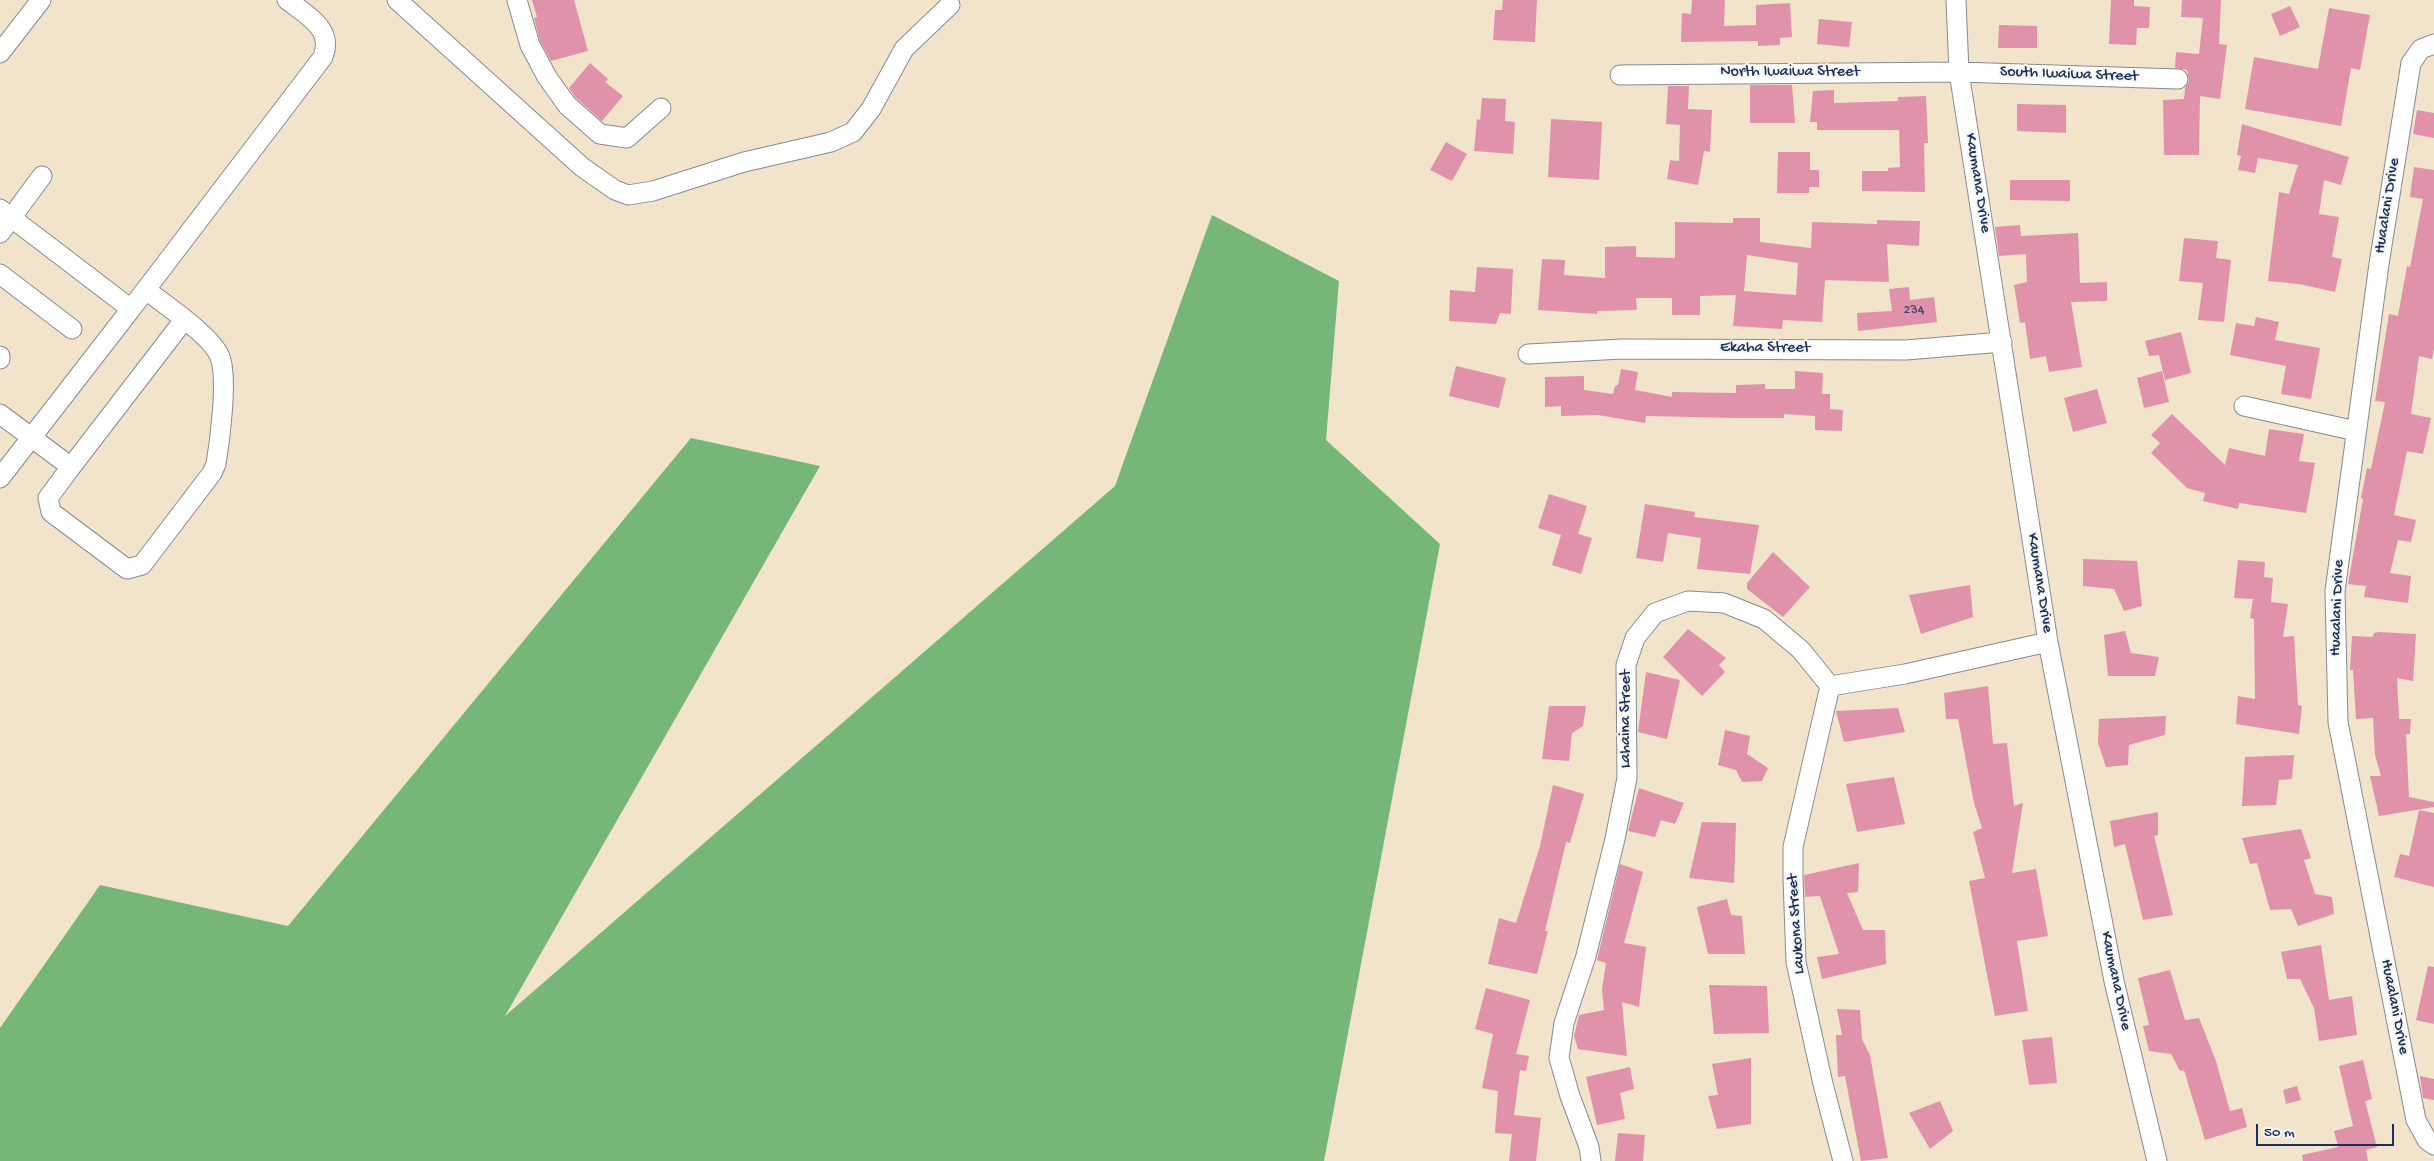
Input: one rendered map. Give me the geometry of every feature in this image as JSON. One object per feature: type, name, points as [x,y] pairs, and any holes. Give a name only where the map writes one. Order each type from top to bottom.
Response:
[{"type":"street","points":[[0,53],[41,0]]},
{"type":"street","points":[[0,478],[323,57],[327,47],[325,35],[320,26],[287,0]]},
{"type":"street","points":[[397,0],[582,167],[615,190],[628,195],[653,191],[744,162],[831,142],[853,132],[871,109],[904,49],[950,5]]},
{"type":"street","points":[[517,0],[530,45],[547,77],[568,105],[600,134],[627,138],[661,108]]},
{"type":"street","name":"Kaumana Drive","points":[[1956,0],[1959,72],[2048,642],[2114,980],[2130,1056],[2157,1161]]},
{"type":"street","name":"Huaalani Drive","points":[[2434,44],[2421,49],[2411,63],[2379,264],[2335,591],[2338,722],[2416,1120],[2427,1140],[2434,1144]]},
{"type":"street","name":"North Iwaiwa Street","points":[[1620,75],[1959,72]]},
{"type":"street","name":"South Iwaiwa Street","points":[[1959,72],[2178,78]]},
{"type":"street","points":[[0,233],[6,213],[42,176]]},
{"type":"street","points":[[6,213],[131,309]]},
{"type":"street","points":[[0,274],[72,329]]},
{"type":"street","points":[[146,290],[184,320],[210,343],[219,355],[223,371],[216,464],[212,473],[142,565],[127,569],[51,512],[48,498],[184,320]]},
{"type":"street","name":"Ekaha Street","points":[[1528,354],[1622,349],[1906,350],[2002,342]]},
{"type":"street","points":[[2244,406],[2356,431]]},
{"type":"street","points":[[0,414],[32,436],[71,467]]},
{"type":"street","name":"Lahaina Street","points":[[1591,1161],[1589,1147],[1570,1096],[1560,1058],[1564,1023],[1586,956],[1627,778],[1626,665],[1635,638],[1655,613],[1688,601],[1724,604],[1764,618],[1801,650],[1830,686]]},
{"type":"street","points":[[1830,686],[1905,674],[2048,642]]},
{"type":"street","name":"Laukona Street","points":[[1830,686],[1793,847],[1792,878],[1796,962],[1823,1084],[1843,1161]]},
{"type":"green space","points":[[1212,215],[1339,281],[1326,440],[1440,544],[1324,1161],[0,1161],[0,1028],[100,885],[288,926],[691,438],[820,466],[505,1016],[1115,486]]},
{"type":"building","points":[[532,0],[574,0],[588,51],[551,61],[540,41],[534,18],[537,17]]},
{"type":"building","points":[[1503,0],[1537,0],[1535,42],[1493,40],[1495,10],[1502,10]]},
{"type":"building","points":[[1692,0],[1725,0],[1724,26],[1756,25],[1756,5],[1790,3],[1792,37],[1780,38],[1780,45],[1758,46],[1758,41],[1681,42],[1682,13],[1691,14]]},
{"type":"building","points":[[2111,0],[2134,0],[2134,6],[2150,7],[2149,28],[2137,28],[2136,45],[2109,44]]},
{"type":"building","points":[[2182,0],[2221,0],[2219,44],[2227,45],[2220,99],[2200,96],[2199,155],[2164,155],[2163,100],[2184,99],[2185,88],[2189,80],[2187,70],[2175,68],[2176,52],[2199,54],[2203,18],[2181,17]]},
{"type":"building","points":[[2290,6],[2300,27],[2280,36],[2271,14]]},
{"type":"building","points":[[2329,8],[2370,15],[2360,70],[2351,68],[2341,126],[2245,109],[2254,57],[2318,69]]},
{"type":"building","points":[[1819,19],[1852,22],[1849,47],[1817,44]]},
{"type":"building","points":[[1999,25],[2037,26],[2037,48],[1998,48]]},
{"type":"building","points":[[590,63],[608,79],[605,82],[623,96],[602,121],[575,97],[569,88]]},
{"type":"building","points":[[1750,85],[1792,85],[1795,123],[1750,123]]},
{"type":"building","points":[[1668,86],[1689,86],[1688,109],[1712,110],[1710,152],[1704,151],[1698,185],[1667,179],[1670,160],[1679,161],[1680,125],[1666,124]]},
{"type":"building","points":[[1834,90],[1834,103],[1898,101],[1898,97],[1926,96],[1928,143],[1924,143],[1925,192],[1862,191],[1862,171],[1888,171],[1888,168],[1900,167],[1899,130],[1817,130],[1817,122],[1810,122],[1813,91]]},
{"type":"building","points":[[1482,98],[1506,99],[1505,121],[1515,122],[1513,154],[1474,151],[1477,119],[1480,120]]},
{"type":"building","points":[[2017,104],[2066,105],[2066,133],[2017,131]]},
{"type":"building","points":[[2417,110],[2434,113],[2434,138],[2413,134]]},
{"type":"building","points":[[1551,119],[1602,122],[1599,180],[1548,177]]},
{"type":"building","points":[[2242,124],[2349,157],[2341,185],[2324,180],[2319,214],[2339,217],[2332,257],[2342,259],[2335,292],[2299,284],[2268,281],[2279,192],[2289,194],[2298,165],[2258,158],[2255,173],[2238,170],[2241,156],[2237,155]]},
{"type":"building","points":[[1446,142],[1467,154],[1452,181],[1430,170]]},
{"type":"building","points":[[1778,152],[1810,152],[1810,170],[1819,170],[1819,187],[1809,187],[1809,193],[1777,193]]},
{"type":"building","points":[[2414,167],[2434,170],[2434,348],[2432,359],[2419,356],[2411,414],[2431,418],[2423,454],[2407,451],[2394,515],[2416,520],[2411,542],[2398,540],[2390,573],[2411,576],[2408,603],[2364,597],[2366,586],[2348,584],[2367,468],[2371,469],[2385,402],[2375,401],[2389,314],[2398,316],[2407,266],[2410,267],[2423,199],[2410,197]]},
{"type":"building","points":[[2010,180],[2070,180],[2070,201],[2010,200]]},
{"type":"building","points":[[1733,218],[1760,218],[1760,242],[1811,248],[1812,222],[1877,224],[1877,220],[1920,221],[1919,246],[1887,244],[1889,282],[1825,280],[1822,322],[1783,320],[1782,329],[1733,326],[1736,295],[1700,296],[1700,315],[1672,315],[1672,298],[1636,298],[1637,310],[1597,311],[1597,314],[1538,310],[1542,259],[1565,260],[1564,275],[1605,278],[1605,247],[1636,246],[1636,257],[1675,258],[1675,222],[1733,223]],"holes":[[[1747,255],[1798,263],[1796,295],[1744,291]]]},
{"type":"building","points":[[2020,225],[2021,236],[2078,233],[2080,283],[2107,282],[2107,301],[2071,302],[2082,367],[2049,372],[2046,356],[2030,359],[2025,322],[2020,323],[2014,285],[2027,282],[2026,254],[1999,256],[1995,227]]},
{"type":"building","points":[[2184,238],[2218,241],[2216,258],[2231,260],[2224,322],[2198,320],[2203,283],[2179,281]]},
{"type":"building","points":[[1477,267],[1513,269],[1511,314],[1500,313],[1496,324],[1449,321],[1450,290],[1475,292]]},
{"type":"building","points":[[1909,287],[1910,300],[1934,297],[1937,322],[1858,331],[1857,313],[1892,311],[1889,289]]},
{"type":"building","points":[[2256,317],[2279,322],[2275,340],[2320,348],[2311,399],[2281,394],[2286,366],[2230,355],[2236,323],[2254,326]]},
{"type":"building","points":[[2181,332],[2191,373],[2165,380],[2159,355],[2149,356],[2145,341]]},
{"type":"building","points":[[1456,366],[1506,378],[1499,408],[1449,396]]},
{"type":"building","points":[[1621,369],[1638,372],[1635,390],[1672,397],[1672,392],[1736,393],[1736,385],[1765,384],[1765,389],[1795,389],[1795,371],[1823,373],[1822,394],[1830,394],[1830,409],[1843,410],[1842,431],[1815,430],[1815,416],[1784,414],[1784,418],[1736,418],[1646,416],[1645,423],[1598,415],[1561,416],[1561,406],[1545,407],[1545,377],[1584,376],[1584,390],[1613,394],[1615,386],[1618,385]]},
{"type":"building","points":[[2162,371],[2169,402],[2144,408],[2137,378]]},
{"type":"building","points":[[2097,389],[2107,423],[2073,432],[2064,398]]},
{"type":"building","points":[[2172,414],[2225,465],[2229,448],[2265,456],[2269,429],[2304,434],[2299,461],[2315,463],[2306,513],[2239,503],[2238,509],[2203,501],[2205,493],[2187,488],[2151,453],[2160,443],[2151,435]]},
{"type":"building","points":[[1549,494],[1587,506],[1578,534],[1592,538],[1581,574],[1552,565],[1561,535],[1538,528]]},
{"type":"building","points":[[1645,504],[1695,512],[1694,517],[1759,525],[1750,574],[1697,569],[1701,538],[1668,533],[1663,562],[1636,558]]},
{"type":"building","points":[[1773,552],[1810,587],[1783,617],[1747,589],[1747,583]]},
{"type":"building","points":[[2083,559],[2137,561],[2142,606],[2124,611],[2114,589],[2083,586]]},
{"type":"building","points":[[2238,560],[2265,562],[2264,577],[2273,578],[2271,602],[2288,604],[2283,637],[2294,636],[2298,705],[2302,706],[2299,734],[2236,724],[2238,696],[2255,699],[2254,619],[2250,618],[2253,599],[2234,598]]},
{"type":"building","points":[[1970,585],[1973,617],[1921,634],[1909,595]]},
{"type":"building","points":[[1688,629],[1726,658],[1719,665],[1725,672],[1702,696],[1663,657]]},
{"type":"building","points":[[2125,631],[2131,653],[2159,657],[2155,676],[2108,676],[2104,635]]},
{"type":"building","points":[[2374,633],[2416,634],[2413,681],[2397,678],[2399,719],[2411,719],[2410,734],[2406,734],[2409,797],[2434,802],[2434,807],[2379,816],[2370,776],[2381,776],[2375,755],[2373,718],[2356,719],[2353,670],[2350,670],[2352,636],[2373,637]]},
{"type":"building","points":[[1646,672],[1680,680],[1667,739],[1638,732]]},
{"type":"building","points":[[1988,686],[1993,744],[2007,743],[2014,806],[2023,803],[2012,873],[2036,869],[2048,936],[2017,941],[2028,1011],[1995,1016],[1969,881],[1985,878],[1973,832],[1982,828],[1974,803],[1958,719],[1946,719],[1944,693]]},
{"type":"building","points":[[1549,706],[1586,706],[1583,726],[1572,733],[1569,761],[1542,759]]},
{"type":"building","points":[[1898,708],[1905,732],[1844,742],[1836,711]]},
{"type":"building","points":[[2166,716],[2165,735],[2129,745],[2128,765],[2106,767],[2098,743],[2099,719]]},
{"type":"building","points":[[1725,730],[1750,736],[1747,754],[1768,768],[1762,781],[1742,782],[1736,770],[1718,765]]},
{"type":"building","points":[[2294,755],[2292,779],[2279,780],[2276,805],[2242,806],[2245,757]]},
{"type":"building","points":[[1894,777],[1905,824],[1857,832],[1846,784]]},
{"type":"building","points":[[1553,785],[1584,794],[1570,843],[1566,842],[1545,931],[1548,931],[1537,974],[1488,964],[1499,918],[1516,923],[1540,846]]},
{"type":"building","points":[[1639,788],[1684,803],[1675,824],[1661,820],[1655,837],[1628,831]]},
{"type":"building","points":[[2419,810],[2434,813],[2434,887],[2394,877],[2400,854],[2409,856]]},
{"type":"building","points":[[2158,812],[2158,835],[2154,836],[2173,915],[2143,920],[2125,844],[2114,847],[2110,821]]},
{"type":"building","points":[[1702,822],[1736,823],[1734,883],[1689,878]]},
{"type":"building","points":[[2301,829],[2311,858],[2304,860],[2315,894],[2332,897],[2334,914],[2298,926],[2291,909],[2270,910],[2257,863],[2250,864],[2242,838]]},
{"type":"building","points":[[1859,863],[1858,892],[1847,893],[1863,930],[1885,930],[1886,964],[1822,979],[1817,957],[1839,954],[1820,896],[1805,897],[1804,875]]},
{"type":"building","points":[[1620,864],[1643,872],[1624,943],[1646,947],[1639,1007],[1622,1002],[1627,1056],[1578,1049],[1574,1036],[1579,1015],[1604,1010],[1602,989],[1606,963],[1597,960]]},
{"type":"building","points":[[1727,899],[1731,915],[1742,916],[1745,954],[1708,954],[1697,907]]},
{"type":"building","points":[[2321,945],[2329,1000],[2352,996],[2357,1035],[2319,1041],[2314,1008],[2300,979],[2287,979],[2281,952]]},
{"type":"building","points":[[2428,966],[2434,967],[2434,1024],[2416,1020]]},
{"type":"building","points":[[2170,970],[2185,1020],[2199,1018],[2216,1061],[2230,1111],[2242,1108],[2247,1127],[2205,1140],[2184,1070],[2180,1071],[2171,1054],[2149,1051],[2143,1026],[2149,1025],[2138,978]]},
{"type":"building","points":[[1709,985],[1767,986],[1769,1033],[1714,1034]]},
{"type":"building","points":[[1486,988],[1530,1000],[1516,1054],[1529,1056],[1526,1071],[1520,1070],[1514,1115],[1541,1118],[1536,1161],[1509,1161],[1512,1134],[1495,1133],[1498,1091],[1482,1088],[1493,1034],[1475,1029]]},
{"type":"building","points":[[1837,1009],[1860,1010],[1862,1039],[1870,1055],[1888,1158],[1861,1161],[1845,1076],[1838,1077],[1836,1035],[1842,1035]]},
{"type":"building","points":[[2052,1037],[2057,1083],[2029,1085],[2022,1040]]},
{"type":"building","points":[[1751,1058],[1751,1124],[1717,1129],[1708,1096],[1718,1095],[1712,1064]]},
{"type":"building","points":[[2363,1060],[2372,1099],[2365,1101],[2377,1147],[2366,1150],[2368,1161],[2303,1161],[2302,1155],[2338,1147],[2334,1131],[2353,1126],[2339,1066]]},
{"type":"building","points":[[1630,1067],[1634,1089],[1620,1093],[1625,1119],[1597,1125],[1586,1077]]},
{"type":"building","points":[[2420,1076],[2434,1079],[2434,1100],[2423,1098]]},
{"type":"building","points":[[2297,1086],[2301,1100],[2286,1104],[2283,1090]]},
{"type":"building","points":[[1940,1101],[1953,1131],[1930,1149],[1909,1113]]},
{"type":"building","points":[[1618,1133],[1645,1135],[1643,1161],[1615,1161]]}]
